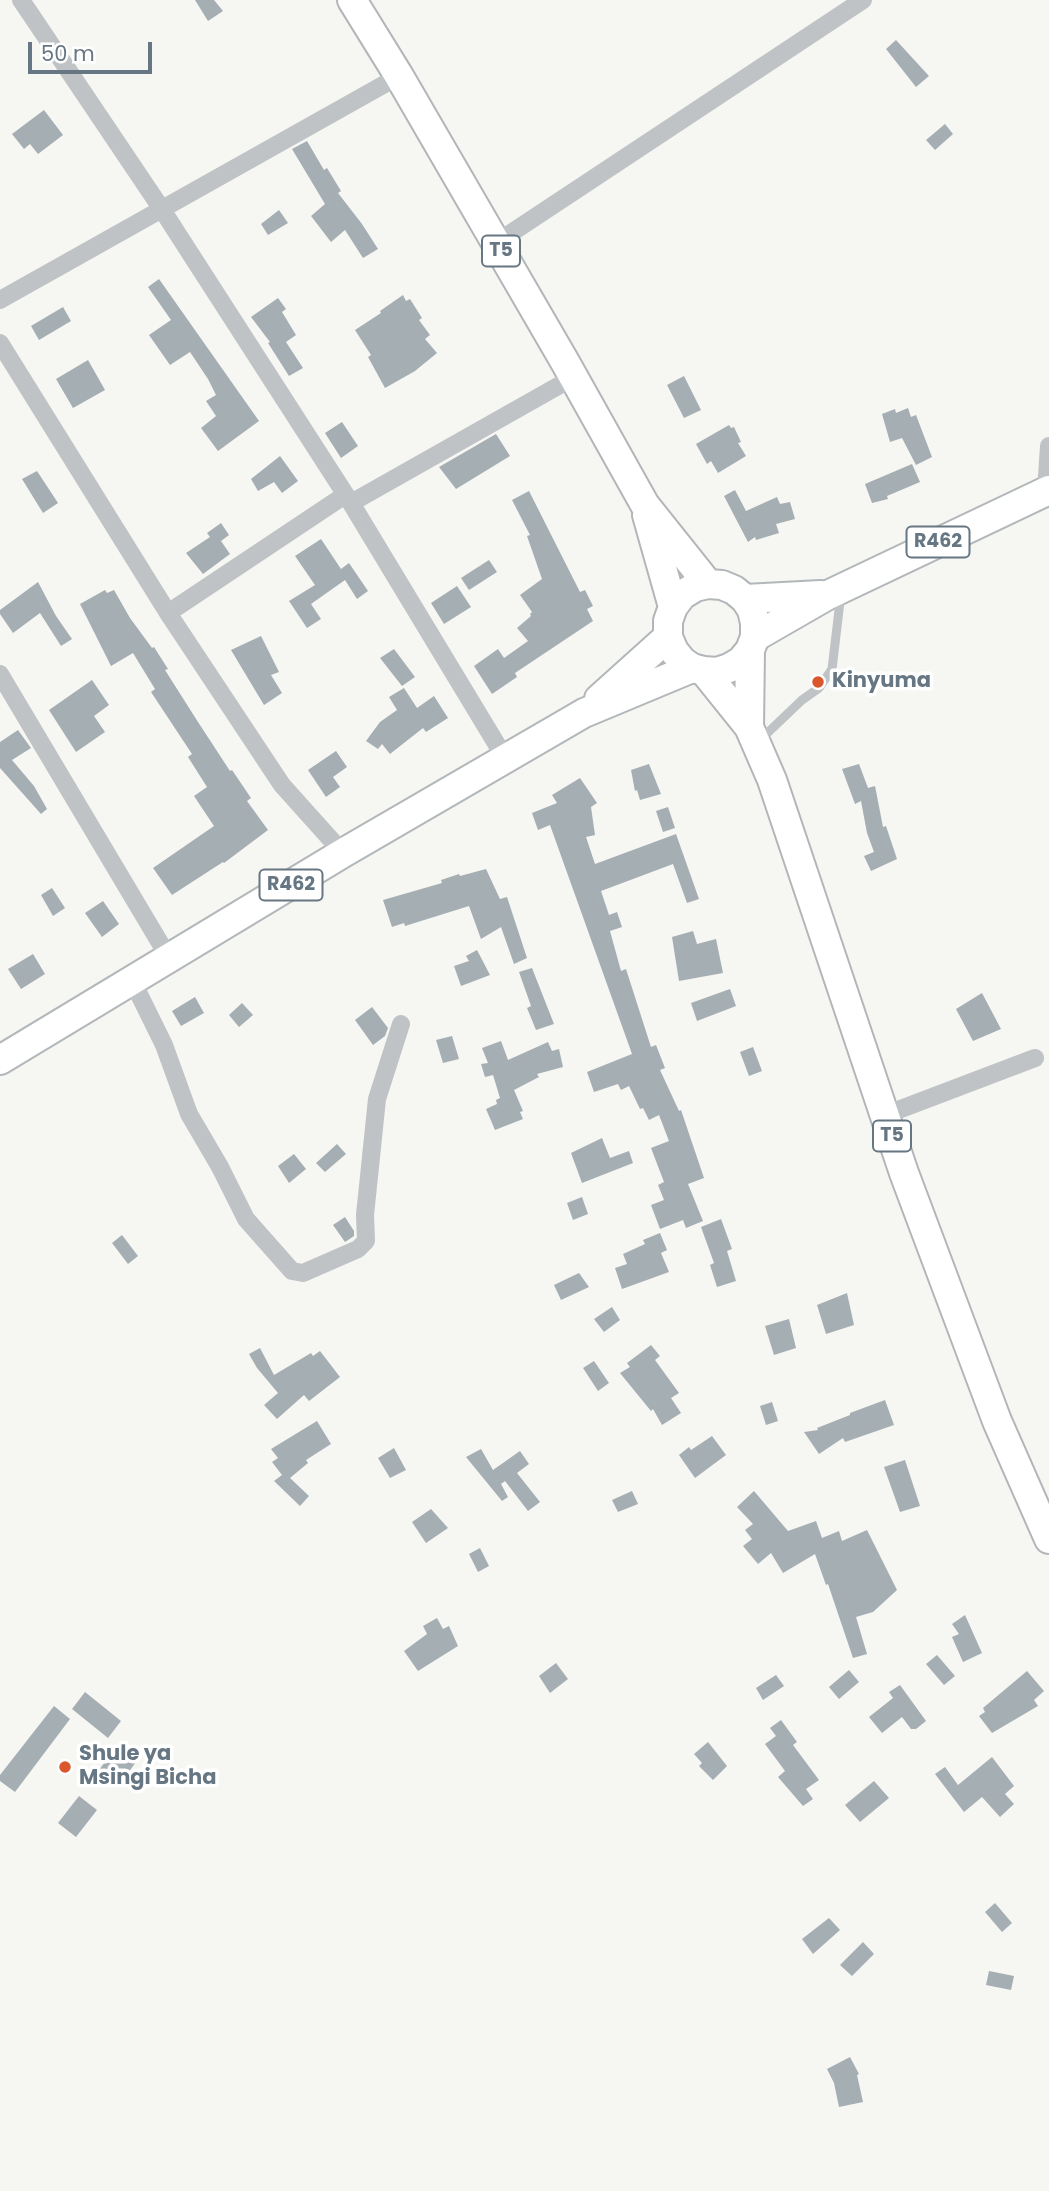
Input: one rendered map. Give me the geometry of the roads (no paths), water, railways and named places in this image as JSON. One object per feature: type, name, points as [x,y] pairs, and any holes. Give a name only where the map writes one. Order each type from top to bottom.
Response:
[{"type":"main road","name":"T5","points":[[352,0],[496,243],[645,505],[708,584]]},
{"type":"main road","name":"R462","points":[[752,643],[834,591],[1048,489]]},
{"type":"main road","name":"T5","points":[[645,505],[673,607]]},
{"type":"main road","points":[[708,584],[722,585],[745,598],[755,623],[752,643],[741,661],[717,672],[698,670],[682,661],[668,637],[668,621],[673,607],[682,595],[695,587],[708,584]]},
{"type":"main road","name":"R462","points":[[745,598],[834,591]]},
{"type":"main road","name":"R462","points":[[584,713],[668,637]]},
{"type":"main road","name":"T5","points":[[752,643],[752,735]]},
{"type":"main road","name":"T5","points":[[698,670],[752,735],[772,780],[885,1115],[997,1421],[1049,1539]]},
{"type":"main road","name":"R462","points":[[0,1060],[343,853],[584,713],[698,670]]},
{"type":"street","points":[[21,0],[161,208],[348,499],[505,758]]},
{"type":"street","points":[[496,243],[863,0]]},
{"type":"street","points":[[0,300],[399,76]]},
{"type":"street","points":[[0,343],[168,613],[282,785],[343,853]]},
{"type":"street","points":[[168,613],[348,499],[573,377]]},
{"type":"street","points":[[1048,489],[1049,446]]},
{"type":"street","points":[[0,674],[169,958]]},
{"type":"street","points":[[132,980],[164,1045],[189,1114],[246,1219],[292,1271],[303,1273],[358,1249],[366,1241],[365,1215],[377,1100],[401,1024]]},
{"type":"street","points":[[885,1115],[1035,1059]]},
{"type":"lane","points":[[752,735],[820,688],[832,669],[834,591]]},
{"type":"place","name":"Kinyuma","points":[[818,682]]},
{"type":"place","name":"Shule ya Msingi Bicha","points":[[65,1767]]}]
